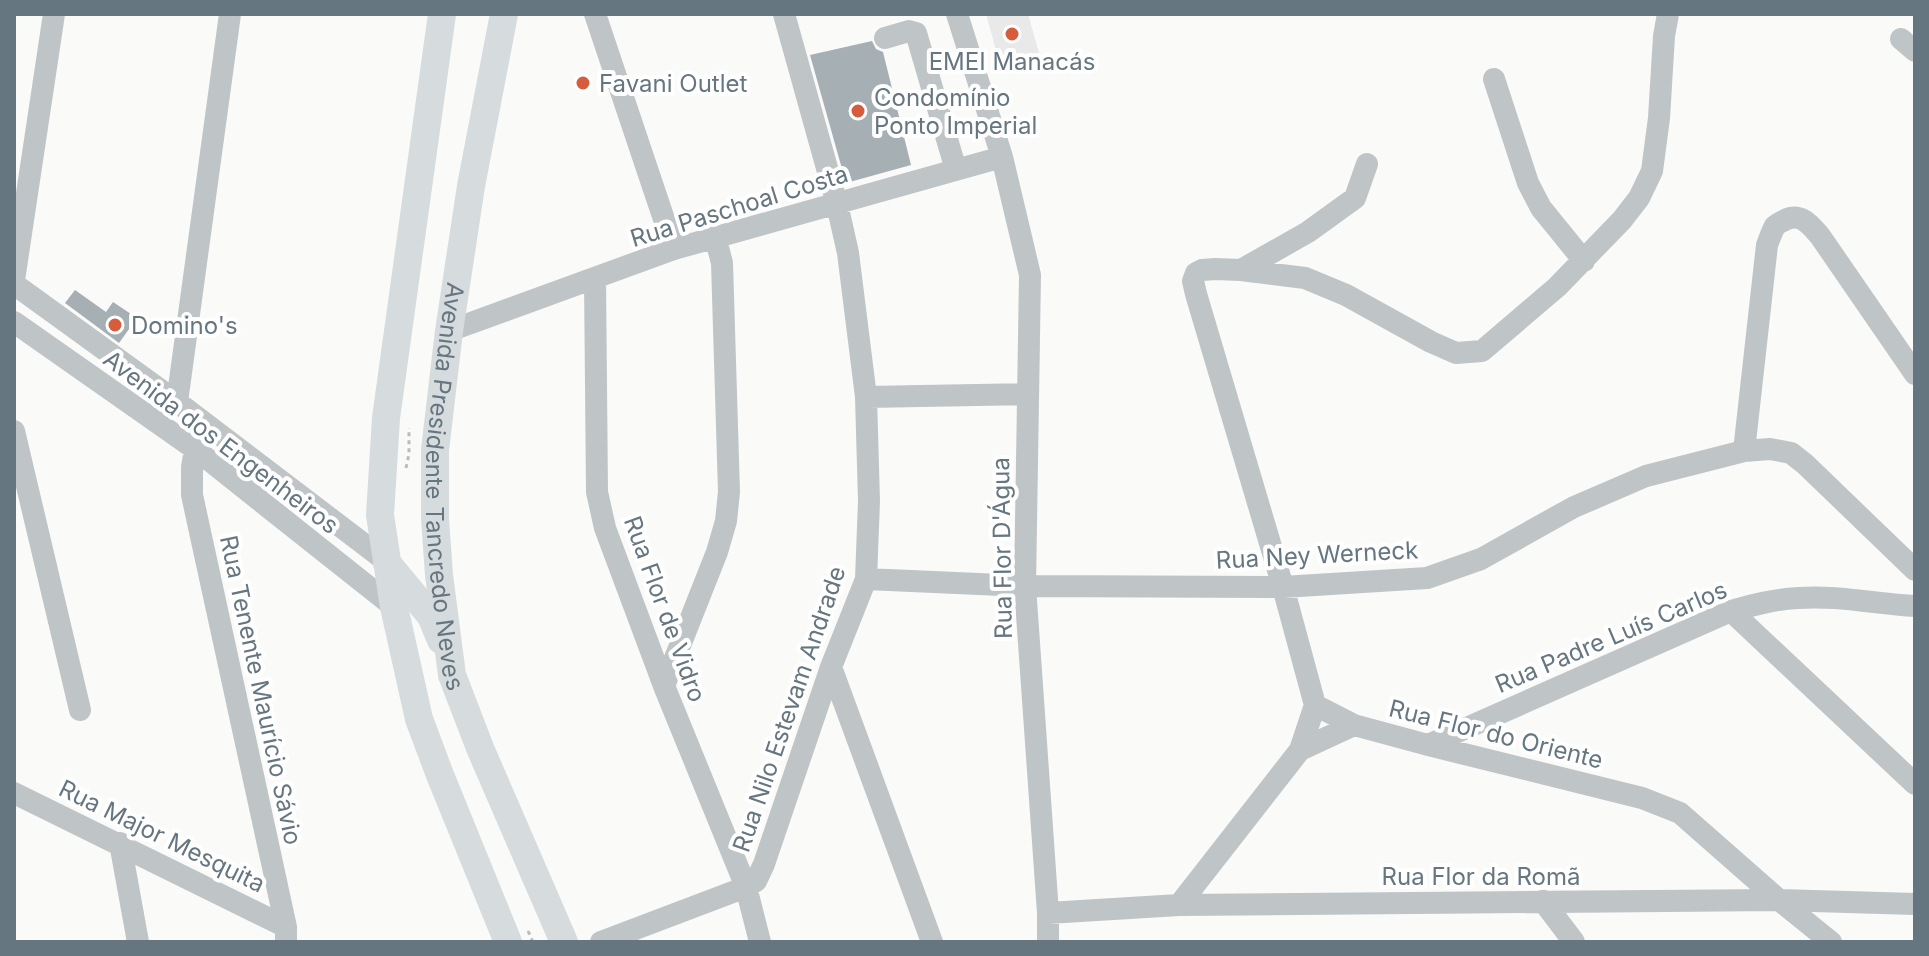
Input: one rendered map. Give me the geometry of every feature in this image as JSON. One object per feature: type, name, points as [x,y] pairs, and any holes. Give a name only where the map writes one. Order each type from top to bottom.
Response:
[{"type":"main road","name":"Avenida Presidente Tancredo Neves","points":[[442,14],[386,418],[380,515],[394,607],[419,719],[508,942]]},
{"type":"main road","name":"Avenida Presidente Tancredo Neves","points":[[504,14],[471,186],[449,331],[435,450],[434,506],[452,675],[480,748],[564,942]]},
{"type":"main road","points":[[386,561],[431,616],[452,675]]},
{"type":"street","points":[[14,282],[54,14]]},
{"type":"street","points":[[177,402],[230,14]]},
{"type":"street","points":[[595,14],[674,249]]},
{"type":"street","name":"Rua Nilo Estevam Andrade","points":[[746,887],[756,881],[764,864],[831,667],[866,579],[869,501],[866,397],[848,253],[784,14]]},
{"type":"street","name":"Rua Flor D'Água","points":[[957,14],[1002,157],[1030,275],[1025,586],[1048,942]]},
{"type":"street","points":[[1300,750],[1315,705],[1193,281],[1196,273],[1202,270],[1241,270],[1305,278],[1327,285],[1456,353],[1482,351],[1584,261],[1639,198],[1652,171],[1668,14]]},
{"type":"street","points":[[885,38],[909,31],[916,33],[956,170]]},
{"type":"street","points":[[1494,79],[1528,183],[1541,208],[1584,261]]},
{"type":"street","name":"Rua Paschoal Costa","points":[[449,331],[715,236],[1002,157]]},
{"type":"street","points":[[1241,270],[1308,232],[1355,198],[1367,164]]},
{"type":"street","points":[[1744,451],[1767,245],[1775,226],[1785,220],[1795,217],[1802,219],[1820,236],[1915,374]]},
{"type":"street","points":[[664,686],[717,552],[726,521],[729,492],[722,263],[715,236]]},
{"type":"street","name":"Rua Flor de Vidro","points":[[595,279],[597,492],[605,528],[664,686],[746,887],[760,942]]},
{"type":"street","name":"Avenida dos Engenheiros","points":[[14,282],[386,561]]},
{"type":"street","name":"Avenida dos Engenheiros","points":[[14,322],[195,449],[394,607]]},
{"type":"street","points":[[866,397],[1028,394]]},
{"type":"street","points":[[14,431],[80,710]]},
{"type":"street","name":"Rua Tenente Maurício Sávio","points":[[195,449],[192,495],[286,934]]},
{"type":"street","name":"Rua Ney Werneck","points":[[866,579],[1025,586],[1283,587],[1427,578],[1481,559],[1574,507],[1646,476],[1744,451],[1770,449],[1791,453],[1915,570]]},
{"type":"street","name":"Rua Padre Luís Carlos","points":[[1428,745],[1731,611],[1766,602],[1820,597],[1915,606]]},
{"type":"street","points":[[1731,611],[1915,784]]},
{"type":"street","points":[[831,667],[932,942]]},
{"type":"street","points":[[1315,705],[1354,725]]},
{"type":"street","name":"Rua Flor do Oriente","points":[[1179,905],[1300,750],[1354,725],[1642,798],[1680,813],[1831,942]]},
{"type":"street","name":"Rua Major Mesquita","points":[[14,793],[120,843],[286,934]]},
{"type":"street","points":[[120,843],[138,942]]},
{"type":"street","points":[[601,942],[746,887]]},
{"type":"street","name":"Rua Flor da Romã","points":[[1048,913],[1179,905],[1543,901],[1779,900],[1915,904]]},
{"type":"street","points":[[1543,901],[1574,942]]},
{"type":"shaded area","name":"EMEI Manacás","points":[[986,14],[1028,14],[1039,53],[999,61]]},
{"type":"building","name":"Condomínio Ponto Imperial","points":[[872,41],[876,49],[883,52],[911,165],[846,183],[810,55]]},
{"type":"building","points":[[75,290],[106,312],[113,302],[137,318],[119,343],[65,303]]},
{"type":"place","name":"EMEI Manacás","points":[[1012,34]]},
{"type":"place","name":"Favani Outlet","points":[[583,83]]},
{"type":"place","name":"Condomínio Ponto Imperial","points":[[858,111]]},
{"type":"place","name":"Domino's","points":[[115,325]]}]
